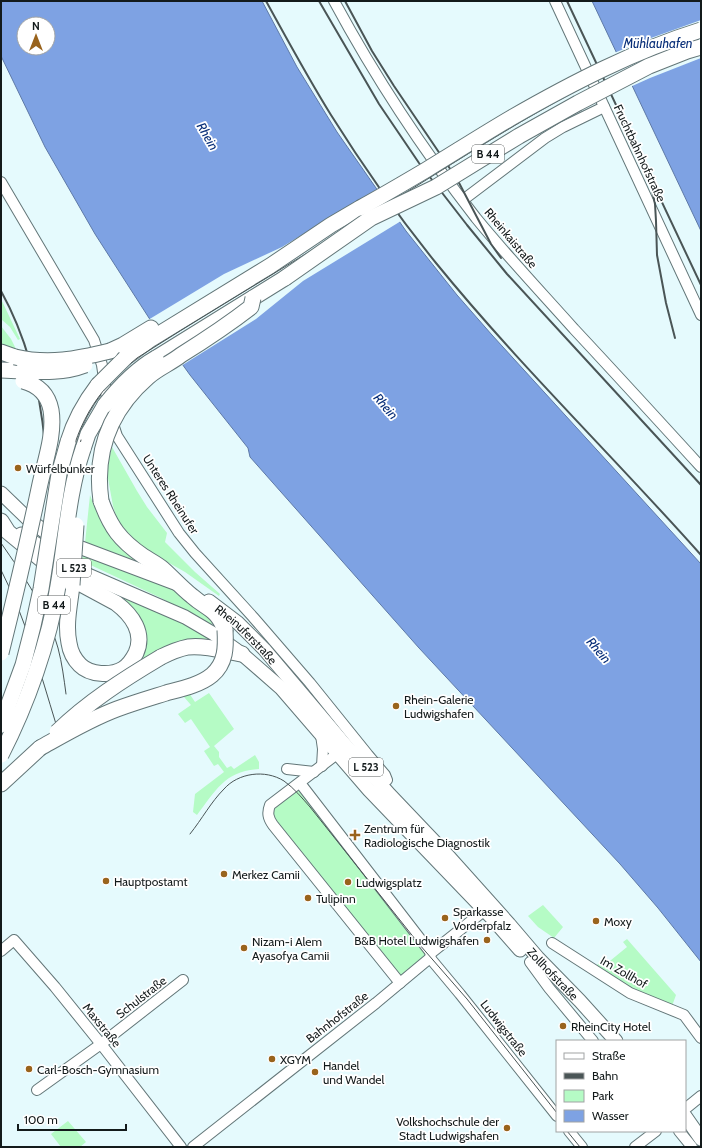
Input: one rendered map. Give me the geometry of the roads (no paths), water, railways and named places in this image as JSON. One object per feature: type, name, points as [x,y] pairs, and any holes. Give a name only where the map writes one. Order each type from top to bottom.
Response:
[{"type":"highway","name":"B 44","points":[[1,725],[23,665],[35,620],[63,457],[69,438],[90,396],[114,367],[131,352],[269,267],[337,222],[544,99],[579,80],[652,47],[701,30]]},
{"type":"highway","name":"B 44","points":[[1,755],[24,705],[36,672],[50,623],[58,587],[69,507],[78,464],[88,434],[105,404],[133,373],[145,364],[285,278],[371,218],[436,187],[578,102],[649,66],[701,47]]},
{"type":"highway","points":[[1,370],[46,372],[65,371],[92,362],[237,277],[250,271],[269,267]]},
{"type":"highway","points":[[40,748],[73,729],[116,709],[200,682],[211,676],[225,655],[225,630],[218,616],[213,610],[194,598],[162,568],[127,544],[114,531],[101,501],[100,463],[108,431],[115,416],[127,398],[149,376],[251,307],[253,298]]},
{"type":"highway","points":[[1,352],[44,394],[50,408],[52,420],[49,442],[16,596],[1,653]]},
{"type":"highway","name":"B 44","points":[[1,521],[8,532],[53,569],[116,603],[125,610],[134,622],[140,641],[134,658],[130,663],[123,669],[105,674],[86,670],[79,664],[70,645],[67,631],[73,560],[79,500],[85,469],[83,449]]},
{"type":"highway","points":[[1,784],[70,719],[131,674],[160,657],[178,650],[197,647],[242,654]]},
{"type":"main road","name":"Rheinuferstraße","points":[[1,493],[27,518],[44,531],[63,541],[178,584],[200,595],[238,623],[264,649],[488,908]]},
{"type":"main road","name":"Rheinuferstraße","points":[[1,521],[81,572],[185,617],[214,634],[242,654],[281,688],[369,790],[488,908]]},
{"type":"main road","name":"Zollhofstraße","points":[[488,908],[534,960],[615,1040]]},
{"type":"main road","name":"L 523","points":[[534,960],[605,1040]]},
{"type":"main road","points":[[686,1117],[701,1139]]},
{"type":"street","name":"Rheinkaistraße","points":[[334,1],[386,90],[430,156],[463,200],[516,266],[701,467]]},
{"type":"street","name":"Fruchtbahnhofstraße","points":[[555,1],[701,315]]},
{"type":"street","points":[[463,200],[544,138],[604,107]]},
{"type":"street","name":"Unteres Rheinufer","points":[[1,182],[94,340],[102,365],[110,416],[117,436],[175,526],[195,553],[310,683],[385,774],[386,780]]},
{"type":"street","points":[[318,769],[323,748],[322,735]]},
{"type":"street","points":[[337,754],[270,805],[268,811],[270,820],[400,983]]},
{"type":"street","name":"Rheinuferstraße","points":[[337,754],[347,756],[380,793],[390,795]]},
{"type":"street","points":[[287,769],[318,769]]},
{"type":"street","name":"Ludwigstraße","points":[[300,783],[460,994],[556,1115]]},
{"type":"street","name":"Bahnhofstraße","points":[[193,1147],[376,1003],[488,908]]},
{"type":"street","name":"Maxstraße","points":[[1,951],[14,940],[102,1044],[181,1147]]},
{"type":"street","name":"Im Zollhof","points":[[552,942],[630,993],[684,1014],[701,1038]]},
{"type":"street","name":"Zollhofstraße","points":[[534,960],[549,988],[592,1040]]},
{"type":"street","name":"Schulstraße","points":[[37,1090],[102,1044],[183,980]]},
{"type":"street","points":[[686,1108],[701,1096]]},
{"type":"street","points":[[570,1132],[580,1146]]},
{"type":"street","points":[[635,1147],[655,1132]]},
{"type":"street","points":[[680,1132],[692,1147]]},
{"type":"water","name":"Rhein","points":[[1,1],[262,1],[297,67],[337,132],[406,231],[457,295],[492,335],[701,564],[701,962],[658,908],[620,864],[419,648],[250,457],[248,448],[190,375],[149,318],[95,234],[45,147],[1,56]]},
{"type":"water","name":"Mühlauhafen","points":[[592,1],[701,1],[701,231]]},
{"type":"tram line","points":[[60,512],[70,460],[81,427],[98,397],[116,376],[137,358],[520,122],[555,102],[626,66],[701,37]]},
{"type":"tram line","points":[[67,512],[81,440]]},
{"type":"tram line","points":[[1,543],[34,594],[48,620],[58,648],[66,694]]},
{"type":"tram line","points":[[1,570],[18,607],[56,724]]},
{"type":"tram line","points":[[190,834],[219,794],[237,779],[252,774],[260,774],[277,777],[288,784],[310,807],[419,944],[467,999],[556,1112]]},
{"type":"tram line","points":[[568,1132],[580,1147]]},
{"type":"railway","points":[[266,1],[314,87],[343,134],[368,172],[436,263],[500,338],[701,555]]},
{"type":"railway","points":[[319,1],[379,104],[419,163],[467,225],[507,274],[701,485]]},
{"type":"railway","points":[[345,1],[372,51],[394,86],[457,179],[491,244],[501,258]]},
{"type":"railway","points":[[567,1],[701,285]]},
{"type":"railway","points":[[652,190],[655,204],[657,255],[666,303],[675,338]]},
{"type":"railway","points":[[1,291],[18,327],[31,365],[40,404],[45,444]]},
{"type":"place","name":"Würfelbunker","points":[[18,468]]},
{"type":"place","name":"Rhein-Galerie Ludwigshafen","points":[[396,706]]},
{"type":"place","name":"Zentrum für Radiologische Diagnostik","points":[[355,835]]},
{"type":"place","name":"Merkez Camii","points":[[224,874]]},
{"type":"place","name":"Hauptpostamt","points":[[106,881]]},
{"type":"place","name":"Ludwigsplatz","points":[[348,882]]},
{"type":"place","name":"Tulipinn","points":[[308,898]]},
{"type":"place","name":"Sparkasse Vorderpfalz","points":[[445,918]]},
{"type":"place","name":"Moxy","points":[[596,921]]},
{"type":"place","name":"B&B Hotel Ludwigshafen","points":[[487,940]]},
{"type":"place","name":"Nizam-i Alem Ayasofya Camii","points":[[244,948]]},
{"type":"place","name":"RheinCity Hotel","points":[[563,1026]]},
{"type":"place","name":"XGYM","points":[[272,1059]]},
{"type":"place","name":"Carl-Bosch-Gymnasium","points":[[29,1069]]},
{"type":"place","name":"Handel und Wandel","points":[[315,1072]]},
{"type":"place","name":"Volkshochschule der Stadt Ludwigshafen","points":[[507,1128]]}]
